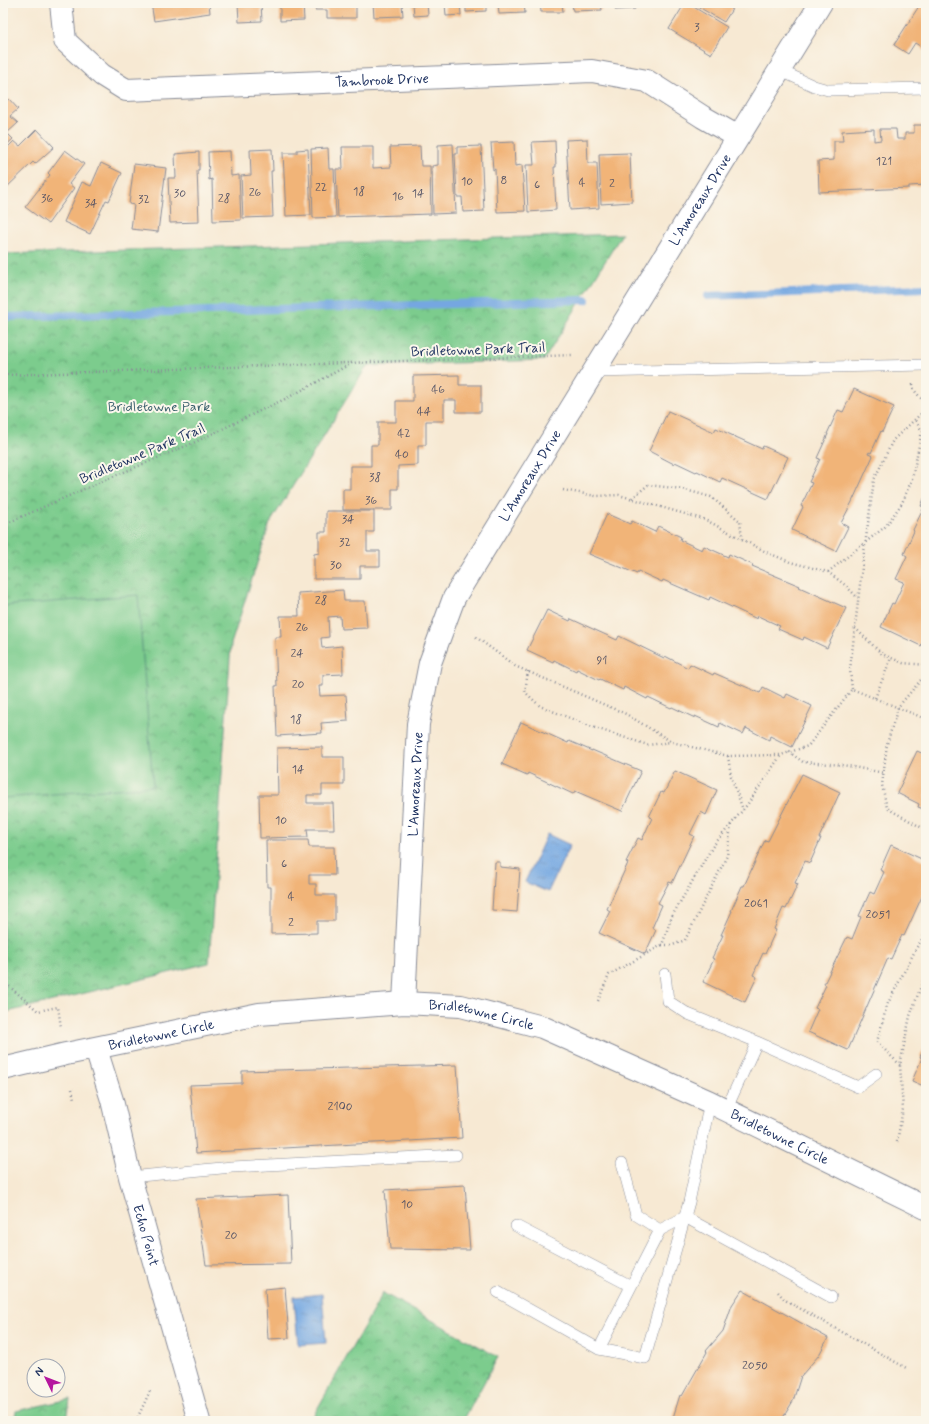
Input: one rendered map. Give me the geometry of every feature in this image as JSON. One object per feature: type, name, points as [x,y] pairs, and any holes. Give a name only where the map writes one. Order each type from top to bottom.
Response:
[{"type":"street","name":"Tambrook Drive","points":[[61,3],[65,41],[102,75],[126,90],[592,71],[647,81],[702,117],[738,137]]},
{"type":"street","name":"L'Amoreaux Drive","points":[[404,1003],[418,724],[430,663],[454,598],[821,3]]},
{"type":"street","name":"Bridletowne Circle","points":[[3,1069],[66,1054],[259,1014],[404,1003],[461,1006],[542,1027],[718,1106],[926,1208]]},
{"type":"street","name":"Echo Point","points":[[96,1049],[112,1100],[130,1177],[199,1421]]},
{"type":"lane","points":[[779,70],[814,86],[828,90],[926,88]]},
{"type":"lane","points":[[593,372],[926,365]]},
{"type":"lane","points":[[665,974],[668,1001],[688,1014],[757,1042],[858,1087],[876,1074]]},
{"type":"lane","points":[[498,1292],[599,1349],[645,1358],[718,1106],[757,1042]]},
{"type":"lane","points":[[130,1177],[232,1167],[456,1155]]},
{"type":"lane","points":[[622,1163],[636,1215],[660,1230]]},
{"type":"lane","points":[[599,1349],[660,1230],[685,1217]]},
{"type":"lane","points":[[685,1217],[830,1297]]},
{"type":"lane","points":[[516,1226],[631,1286]]},
{"type":"path","name":"Bridletowne Park Trail","points":[[3,375],[564,356],[605,353]]},
{"type":"path","name":"Bridletowne Park Trail","points":[[3,525],[193,443],[294,395],[352,363]]},
{"type":"path","points":[[476,637],[515,666],[626,714],[672,742],[728,756],[781,755],[808,746],[852,689],[850,670],[865,541],[874,480],[893,440],[926,408],[925,402],[913,389],[911,366]]},
{"type":"path","points":[[828,572],[847,558],[865,541],[886,526],[902,503],[912,479],[922,431],[915,420]]},
{"type":"path","points":[[631,498],[648,485],[682,489],[711,497],[740,520],[742,539]]},
{"type":"path","points":[[563,490],[596,496],[619,495],[706,520],[766,552],[790,562],[828,572],[846,585],[858,598]]},
{"type":"path","points":[[855,628],[882,654],[903,663],[926,665]]},
{"type":"path","points":[[875,698],[891,658]]},
{"type":"path","points":[[528,671],[524,692],[540,706],[592,727],[648,746],[672,742]]},
{"type":"path","points":[[926,674],[898,707],[887,744],[882,785],[888,808],[926,830]]},
{"type":"path","points":[[852,689],[926,719]]},
{"type":"path","points":[[789,752],[803,762],[843,766],[884,773]]},
{"type":"path","points":[[662,946],[672,916],[713,846],[743,810],[781,755]]},
{"type":"path","points":[[728,756],[731,776],[743,810]]},
{"type":"path","points":[[598,1001],[609,975],[662,946],[674,945],[685,940],[727,856],[731,824]]},
{"type":"path","points":[[900,1065],[877,1042],[887,1005],[917,947],[926,933]]},
{"type":"path","points":[[897,1142],[903,1110],[900,1065],[910,1016],[926,973]]},
{"type":"path","points":[[3,981],[38,1011],[58,1007],[61,1027]]},
{"type":"path","points":[[72,1089],[74,1099]]},
{"type":"path","points":[[775,1289],[785,1300],[908,1369]]},
{"type":"path","points":[[136,1421],[150,1391]]},
{"type":"green space","name":"Bridletowne Park","points":[[622,234],[544,360],[367,366],[270,523],[231,644],[209,963],[3,1013],[3,254]]},
{"type":"green space","points":[[138,595],[153,786],[3,798],[3,606]]},
{"type":"green space","points":[[383,1293],[498,1357],[463,1421],[311,1420]]},
{"type":"green space","points":[[70,1399],[67,1421],[14,1421],[16,1411]]},
{"type":"water","points":[[547,834],[570,845],[548,892],[525,882]]},
{"type":"water","points":[[322,1294],[326,1343],[298,1345],[294,1297]]},
{"type":"building","points":[[151,3],[209,3],[210,13],[154,21]]},
{"type":"building","points":[[238,3],[261,3],[262,21],[239,22]]},
{"type":"building","points":[[280,3],[303,3],[304,20],[280,21]]},
{"type":"building","points":[[315,3],[356,3],[356,18],[327,18],[327,10],[315,10]]},
{"type":"building","points":[[373,3],[402,3],[403,16],[374,17]]},
{"type":"building","points":[[413,3],[427,3],[428,15],[414,16]]},
{"type":"building","points":[[445,3],[460,3],[461,15],[446,16]]},
{"type":"building","points":[[462,3],[489,4],[486,4],[486,11],[466,12],[466,5],[462,5]]},
{"type":"building","points":[[498,3],[524,3],[525,13],[499,14]]},
{"type":"building","points":[[540,3],[562,3],[563,12],[541,12]]},
{"type":"building","points":[[572,3],[601,3],[602,10],[573,11]]},
{"type":"building","points":[[615,3],[635,3],[635,9],[615,10]]},
{"type":"building","points":[[685,3],[727,27],[711,54],[669,29]]},
{"type":"building","points":[[692,3],[736,3],[724,22]]},
{"type":"building","points":[[921,3],[926,3],[926,52],[915,43],[908,54],[894,45]]},
{"type":"building","points":[[3,64],[8,88],[3,89]]},
{"type":"building","points":[[9,99],[18,109],[10,116],[18,123],[7,133],[13,139],[3,148],[3,104]]},
{"type":"building","points":[[914,125],[926,125],[926,185],[909,186],[909,188],[819,192],[818,161],[834,160],[834,141],[843,141],[842,131],[874,129],[874,141],[881,140],[880,129],[896,129],[897,139],[905,139],[905,133],[914,133]]},
{"type":"building","points":[[37,129],[54,147],[35,164],[33,162],[3,191],[3,152],[14,141],[20,146]]},
{"type":"building","points":[[587,139],[588,163],[597,163],[599,208],[570,210],[566,140]]},
{"type":"building","points":[[555,141],[556,167],[554,167],[556,210],[528,212],[526,165],[534,165],[532,142]]},
{"type":"building","points":[[514,142],[515,166],[522,165],[525,211],[497,212],[495,169],[493,170],[491,143]]},
{"type":"building","points":[[453,144],[456,213],[433,214],[432,166],[438,165],[438,145]]},
{"type":"building","points":[[420,146],[421,166],[430,166],[431,214],[338,217],[336,169],[343,169],[342,147],[373,147],[373,168],[391,167],[390,147]]},
{"type":"building","points":[[481,146],[484,211],[463,212],[462,197],[457,197],[455,154],[457,154],[457,147]]},
{"type":"building","points":[[328,148],[329,169],[334,169],[336,217],[313,218],[311,149]]},
{"type":"building","points":[[272,149],[273,171],[271,171],[273,217],[243,218],[241,176],[251,175],[250,150]]},
{"type":"building","points":[[308,149],[311,215],[286,216],[283,153],[297,153],[297,150]]},
{"type":"building","points":[[65,150],[84,164],[69,184],[74,188],[48,224],[25,207],[50,175],[48,173]]},
{"type":"building","points":[[230,151],[231,176],[239,175],[241,220],[213,221],[212,179],[209,180],[208,152]]},
{"type":"building","points":[[199,152],[199,170],[197,170],[199,222],[170,223],[168,178],[176,178],[175,154]]},
{"type":"building","points":[[630,153],[632,202],[601,204],[599,154]]},
{"type":"building","points":[[101,163],[122,173],[109,201],[106,200],[90,234],[64,222],[82,182],[91,186]]},
{"type":"building","points":[[134,164],[166,168],[158,232],[131,229],[134,205],[129,204]]},
{"type":"building","points":[[459,375],[459,385],[481,385],[481,412],[456,412],[456,400],[444,400],[444,421],[426,421],[426,445],[418,445],[418,465],[398,466],[398,489],[392,489],[392,510],[343,510],[343,489],[350,489],[350,466],[371,466],[371,445],[378,445],[378,422],[396,422],[396,401],[413,401],[413,376]]},
{"type":"building","points":[[854,389],[894,407],[871,453],[869,452],[868,454],[873,456],[841,523],[848,527],[836,551],[792,530],[812,483],[809,482],[820,459],[817,458],[827,434],[838,410],[843,412]]},
{"type":"building","points":[[668,411],[714,432],[716,428],[762,449],[763,446],[788,457],[768,499],[722,478],[720,482],[675,462],[674,464],[649,451]]},
{"type":"building","points":[[926,494],[926,634],[921,646],[881,627],[904,582],[896,579],[907,556],[904,554],[924,507],[921,506]]},
{"type":"building","points":[[326,511],[374,511],[374,532],[367,532],[367,551],[380,551],[380,566],[360,566],[360,579],[314,579],[314,554],[319,553],[319,532],[326,532]]},
{"type":"building","points":[[607,514],[630,524],[632,521],[655,532],[658,526],[681,537],[680,540],[702,550],[704,546],[728,557],[729,554],[753,565],[752,566],[800,586],[799,587],[846,608],[827,648],[804,637],[803,640],[778,629],[780,626],[758,616],[757,619],[710,597],[709,600],[663,580],[662,582],[638,571],[637,574],[589,554]]},
{"type":"building","points":[[343,590],[344,601],[365,601],[367,628],[341,629],[340,616],[328,617],[329,637],[321,638],[322,648],[342,646],[343,674],[323,675],[323,686],[319,686],[320,696],[346,695],[348,721],[321,723],[322,733],[277,736],[275,637],[281,637],[280,616],[299,616],[298,593]]},
{"type":"building","points":[[547,610],[617,640],[619,636],[664,658],[665,656],[688,668],[690,664],[713,675],[714,673],[760,693],[763,687],[785,698],[787,694],[812,706],[792,747],[770,736],[769,740],[746,728],[743,734],[720,723],[719,727],[648,697],[647,699],[624,687],[623,690],[577,669],[576,671],[554,660],[553,662],[527,650]]},
{"type":"building","points":[[521,722],[568,743],[569,741],[641,771],[622,811],[575,791],[573,794],[528,773],[527,775],[502,764]]},
{"type":"building","points":[[322,747],[322,757],[344,757],[344,785],[322,785],[322,795],[307,795],[307,803],[333,803],[334,829],[307,829],[308,837],[260,838],[259,795],[278,795],[277,748]]},
{"type":"building","points":[[917,751],[926,755],[926,810],[918,807],[919,804],[897,793]]},
{"type":"building","points":[[675,771],[717,790],[706,815],[701,812],[690,834],[694,836],[672,883],[669,882],[658,903],[662,905],[652,928],[656,930],[645,954],[599,933],[610,911],[607,909],[628,863],[626,862],[638,838],[642,840],[652,818],[649,817],[661,792],[664,793]]},
{"type":"building","points":[[802,774],[840,792],[819,838],[821,838],[810,863],[805,861],[795,883],[798,884],[786,909],[783,908],[774,929],[776,930],[753,975],[757,977],[745,1002],[703,982],[714,959],[712,958],[723,935],[721,935],[742,886],[744,886],[765,840],[768,841]]},
{"type":"building","points":[[266,840],[308,840],[309,847],[334,847],[335,875],[309,875],[309,884],[316,884],[316,895],[335,895],[335,921],[317,921],[317,933],[271,934],[271,887],[267,887]]},
{"type":"building","points":[[891,845],[926,861],[926,882],[923,889],[925,890],[904,936],[902,935],[891,959],[888,958],[848,1050],[808,1032],[818,1009],[815,1008],[826,985],[824,984],[847,937],[852,939],[861,917],[859,916],[870,892],[874,894],[884,872],[880,870]]},
{"type":"building","points":[[495,862],[500,862],[500,867],[520,869],[517,912],[492,910]]},
{"type":"building","points":[[926,1044],[926,1087],[912,1081],[922,1058],[920,1057]]},
{"type":"building","points":[[457,1065],[462,1138],[196,1153],[190,1085],[242,1083],[242,1071]]},
{"type":"building","points":[[465,1185],[470,1250],[390,1249],[385,1190]]},
{"type":"building","points":[[288,1195],[291,1264],[206,1265],[196,1199]]},
{"type":"building","points":[[285,1287],[289,1338],[268,1339],[265,1289]]},
{"type":"building","points":[[742,1290],[828,1338],[819,1355],[801,1376],[793,1401],[781,1421],[672,1421],[680,1395],[682,1396],[707,1352],[706,1351],[723,1331],[732,1305]]},
{"type":"waterway","points":[[708,296],[926,288]]},
{"type":"waterway","points":[[3,317],[586,300]]}]
